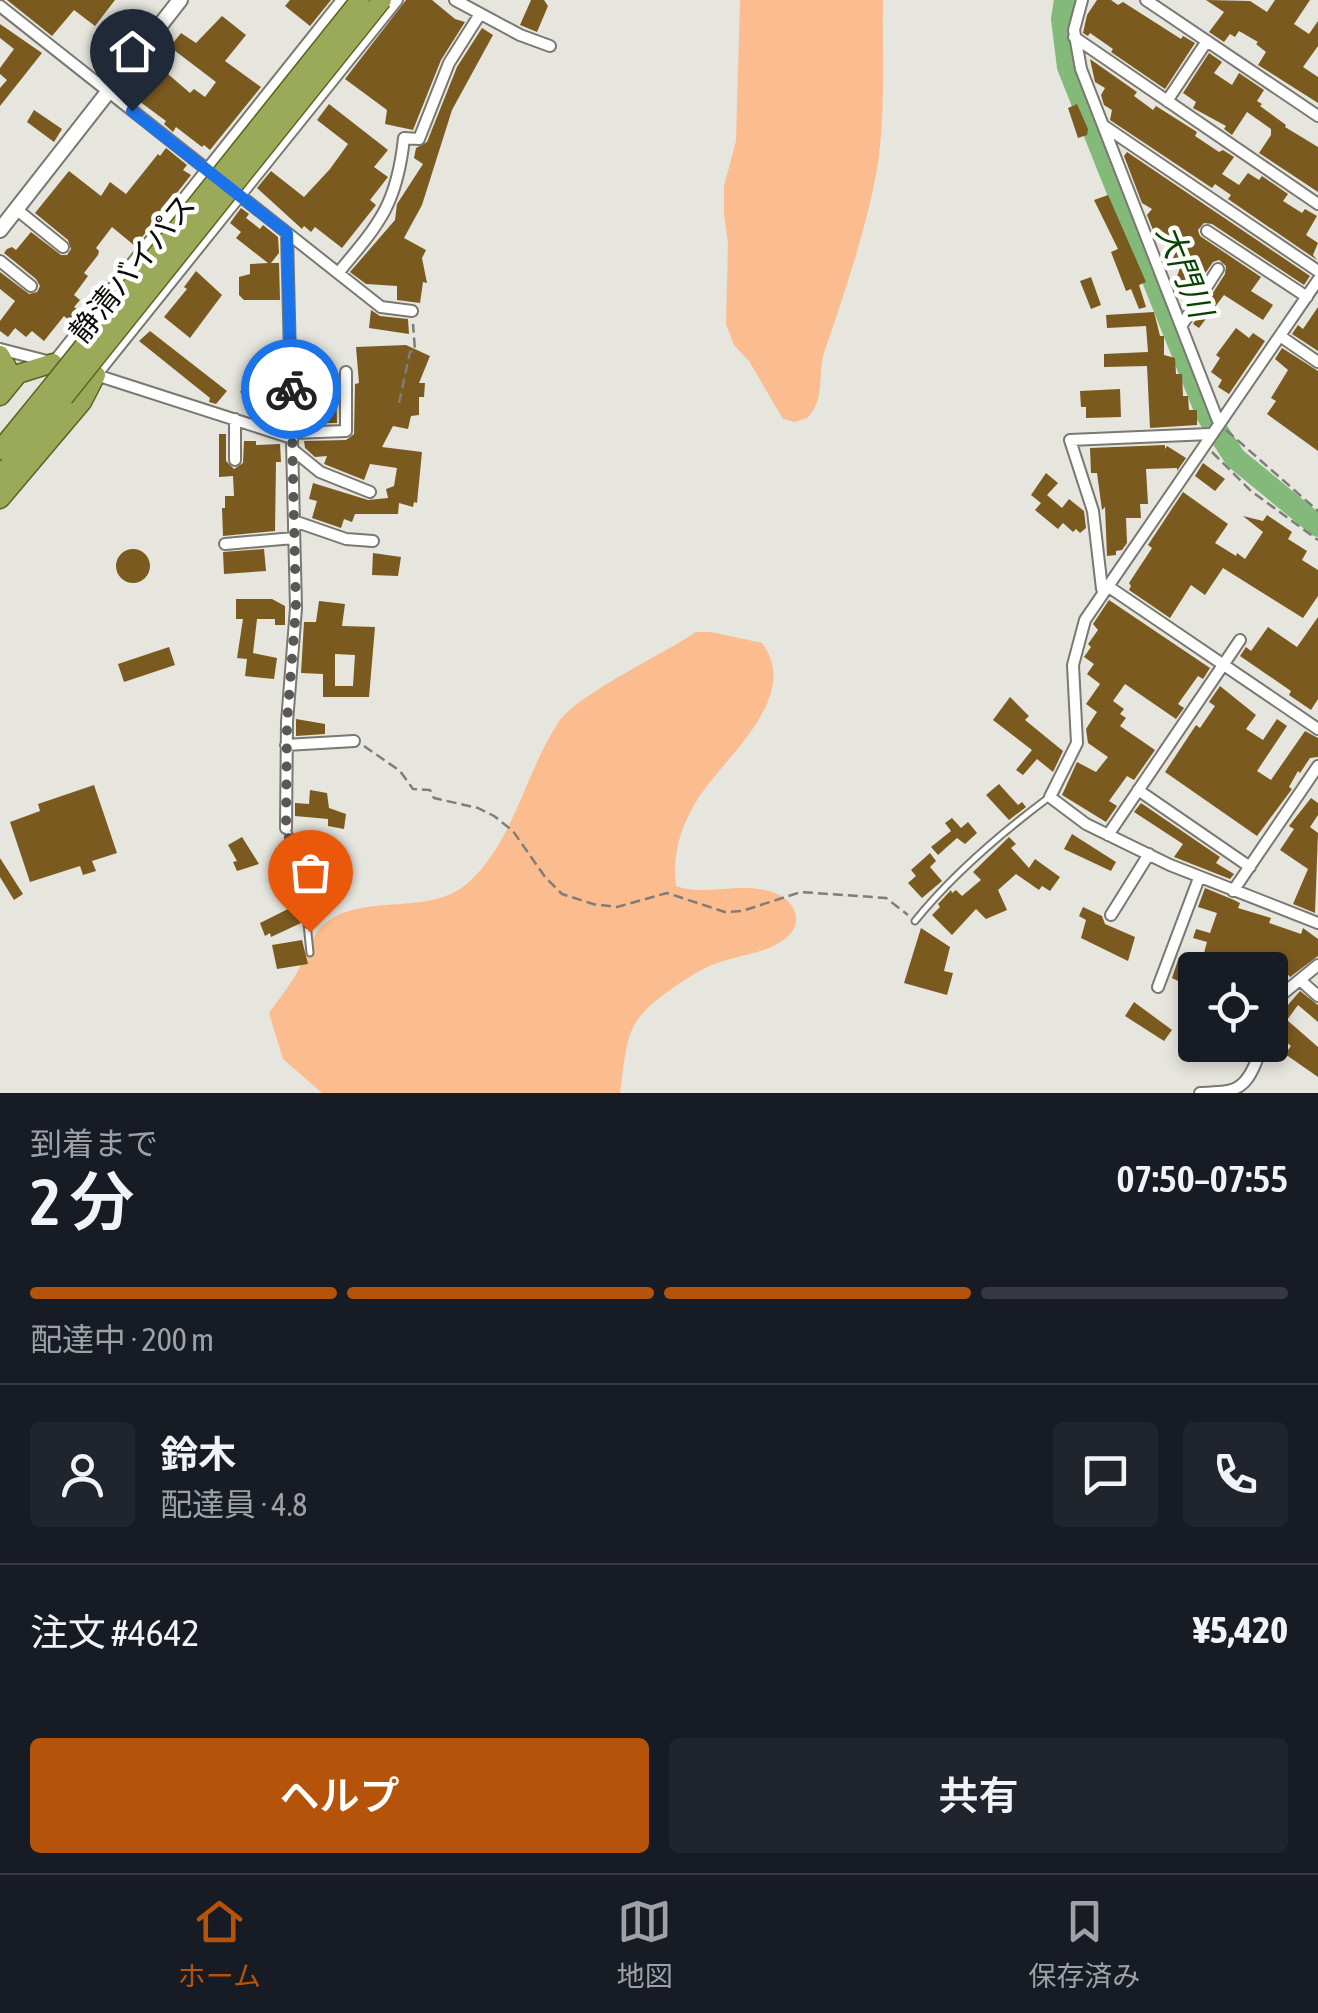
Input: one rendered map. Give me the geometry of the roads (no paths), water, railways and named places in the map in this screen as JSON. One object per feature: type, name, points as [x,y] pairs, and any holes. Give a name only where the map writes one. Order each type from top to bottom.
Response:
[{"type":"highway","name":"静清バイパス","points":[[0,476],[58,391],[360,0]]},
{"type":"highway","name":"静清バイパス","points":[[0,450],[58,391],[382,0]]},
{"type":"highway","points":[[0,352],[8,371],[1,394]]},
{"type":"highway","points":[[1,394],[18,374],[53,363]]},
{"type":"highway","points":[[0,499],[82,402],[96,374]]},
{"type":"street","points":[[0,230],[180,0]]},
{"type":"street","points":[[53,363],[342,0]]},
{"type":"street","points":[[96,374],[397,0]]},
{"type":"street","points":[[455,0],[520,35],[550,46]]},
{"type":"street","points":[[1082,0],[1074,37],[1081,69],[1218,421]]},
{"type":"street","points":[[1146,0],[1318,116]]},
{"type":"street","points":[[0,6],[381,307],[412,312]]},
{"type":"street","points":[[338,273],[392,200],[400,175],[404,138],[418,139],[449,63],[480,14]]},
{"type":"street","points":[[1074,37],[1318,204]]},
{"type":"street","points":[[1167,101],[1206,41]]},
{"type":"street","points":[[1103,126],[1318,271]]},
{"type":"street","points":[[16,209],[64,247]]},
{"type":"street","points":[[1206,231],[1312,295]]},
{"type":"street","points":[[286,828],[286,745],[296,608],[287,233]]},
{"type":"street","points":[[0,260],[31,286]]},
{"type":"street","points":[[1182,325],[1218,269]]},
{"type":"street","points":[[1318,280],[1312,295],[1235,404],[1218,421],[1085,620],[1072,665],[1077,744],[1050,797],[1072,815],[1199,878],[1318,923]]},
{"type":"street","points":[[1280,336],[1318,362]]},
{"type":"street","points":[[0,352],[96,374],[292,440],[320,472],[370,492]]},
{"type":"street","points":[[292,440],[346,431],[346,372]]},
{"type":"street","points":[[234,419],[235,460]]},
{"type":"street","points":[[1099,596],[1102,576],[1093,510],[1070,440],[1207,438]]},
{"type":"street","points":[[294,520],[346,539],[373,541]]},
{"type":"street","points":[[224,544],[294,538]]},
{"type":"street","points":[[1106,584],[1318,728]]},
{"type":"street","points":[[1108,834],[1240,640]]},
{"type":"street","points":[[286,745],[354,741]]},
{"type":"street","points":[[1233,891],[1318,766]]},
{"type":"street","points":[[1138,790],[1250,866]]},
{"type":"street","points":[[1111,915],[1149,854]]},
{"type":"street","points":[[1158,986],[1199,878]]},
{"type":"street","points":[[1288,990],[1318,965]]},
{"type":"street","points":[[1300,980],[1318,996]]},
{"type":"street","points":[[1200,1093],[1229,1093],[1240,1088],[1255,1062]]},
{"type":"lane","points":[[915,921],[966,866],[1050,797]]},
{"type":"lane","points":[[286,828],[290,836],[288,866],[292,887],[306,913],[310,953]]},
{"type":"waterway","name":"大門川","points":[[1065,0],[1062,19],[1068,67],[1207,415],[1235,458],[1318,526]]}]
